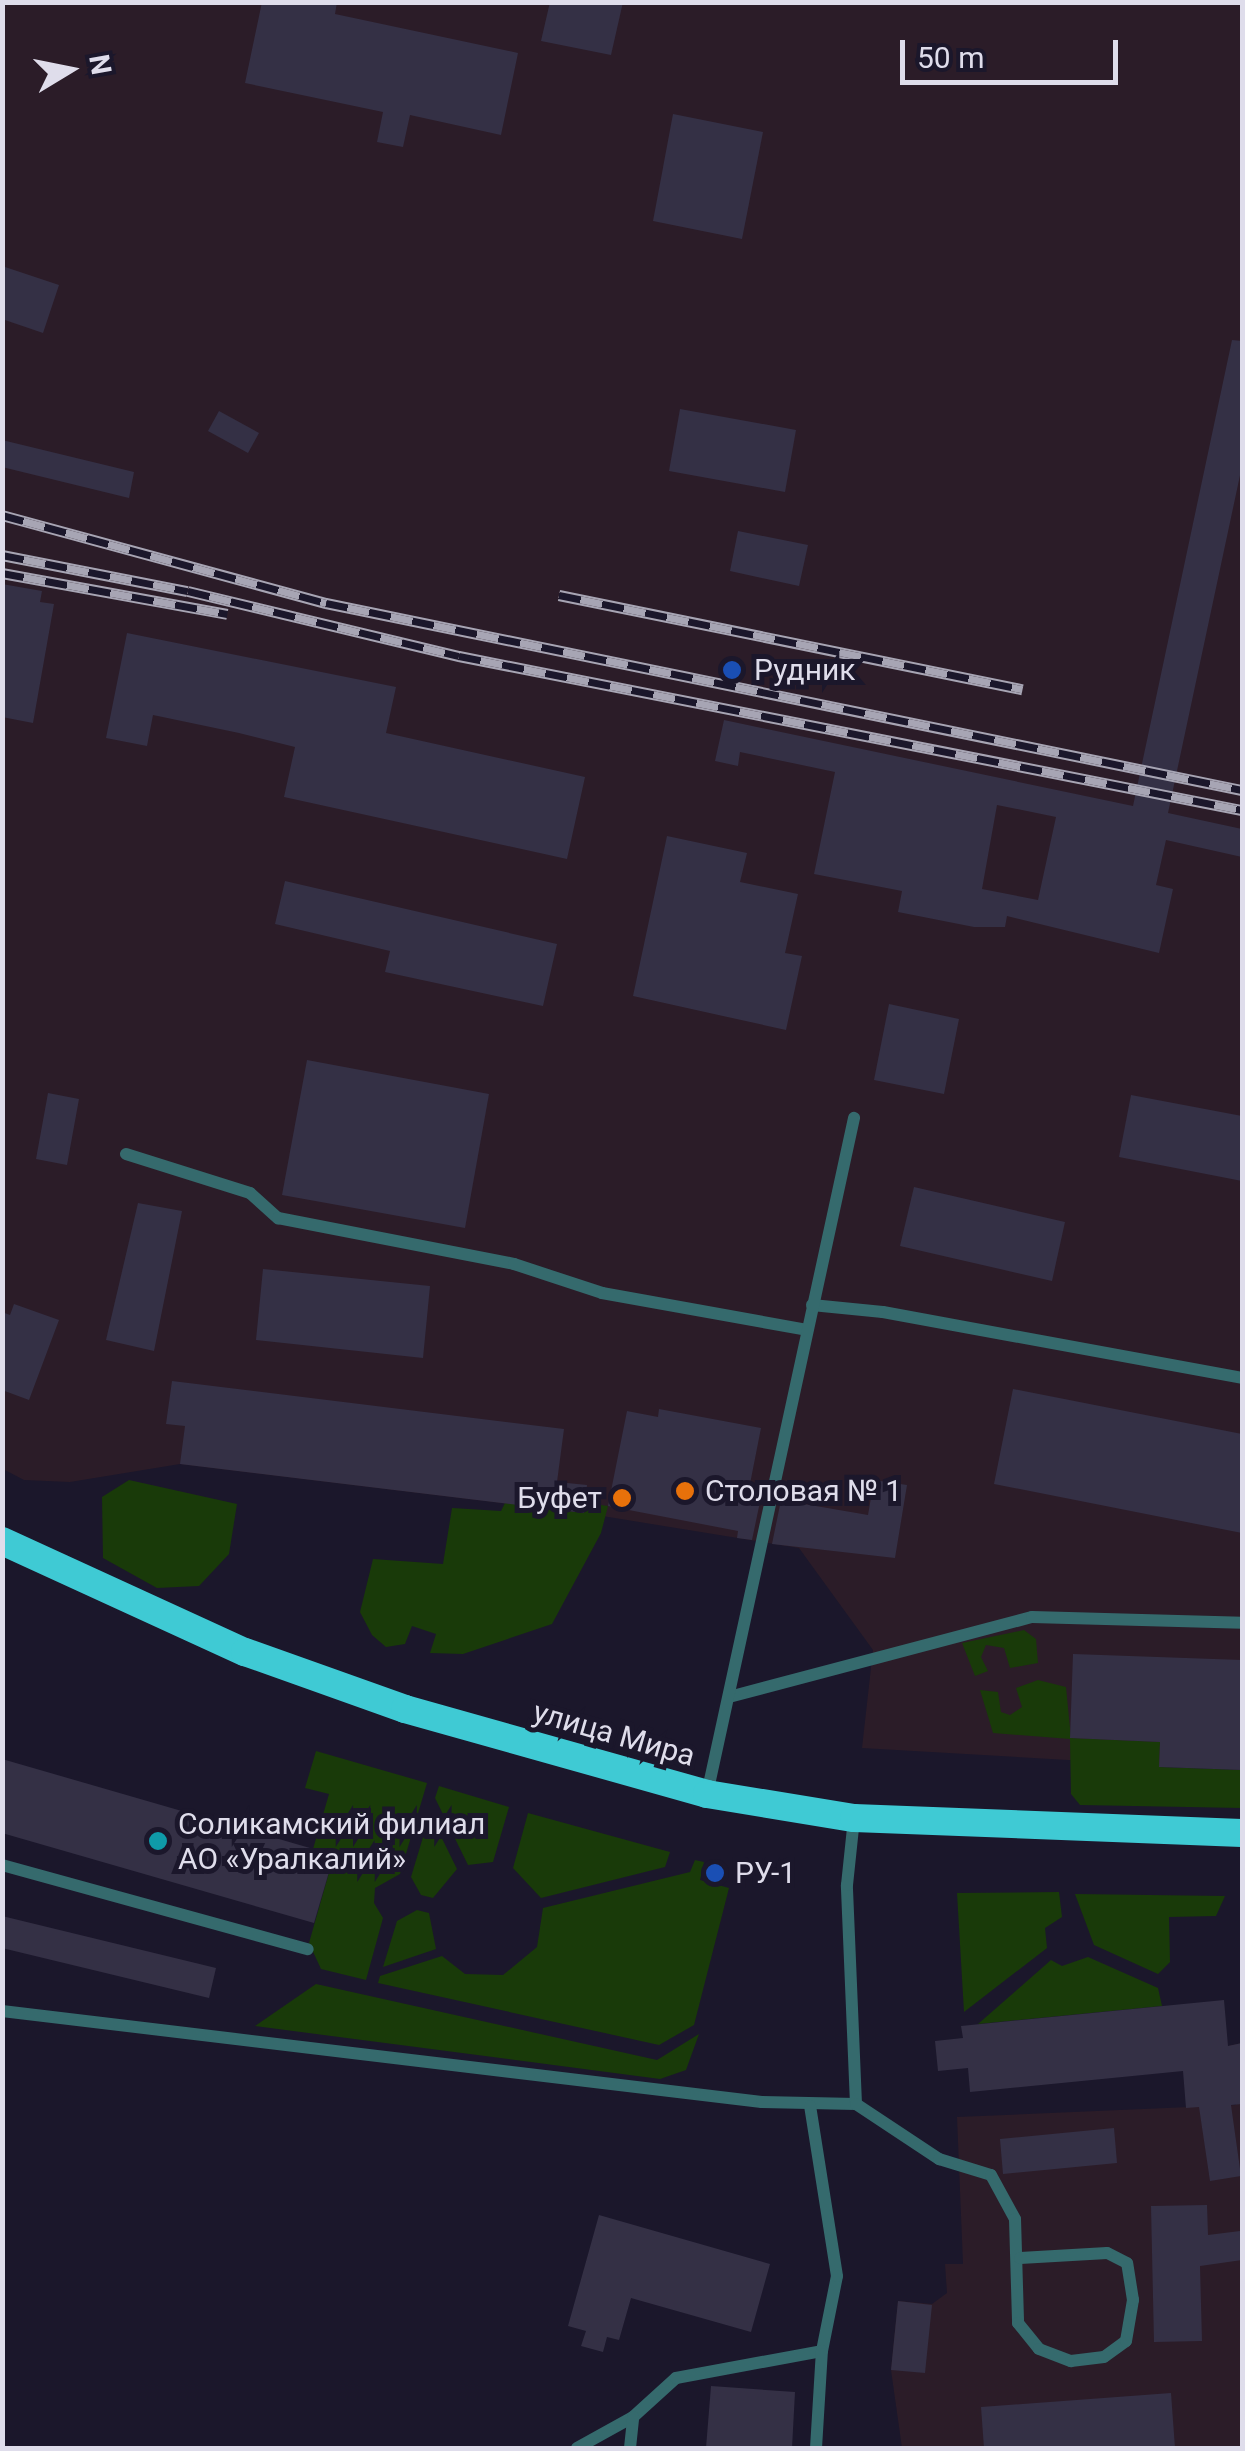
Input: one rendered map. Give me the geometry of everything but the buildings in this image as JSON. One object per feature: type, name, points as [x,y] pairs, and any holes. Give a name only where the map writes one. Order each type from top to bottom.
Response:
[{"type":"highway","name":"улица Мира","points":[[2,1542],[245,1652],[405,1709],[707,1794],[854,1818],[1242,1833]]},
{"type":"lane","points":[[707,1794],[854,1118]]},
{"type":"lane","points":[[126,1154],[250,1193],[278,1218],[514,1264],[602,1293],[807,1330]]},
{"type":"lane","points":[[812,1305],[882,1312],[1242,1378]]},
{"type":"lane","points":[[729,1696],[1032,1617],[1242,1622]]},
{"type":"lane","points":[[854,1818],[846,1885],[856,2104]]},
{"type":"lane","points":[[2,1865],[308,1948]]},
{"type":"lane","points":[[2,2010],[810,2106],[856,2104],[939,2158],[991,2175],[1015,2220],[1020,2258],[1018,2323],[1040,2348],[1072,2361],[1104,2357],[1126,2341],[1133,2300],[1127,2264],[1107,2253],[1020,2258]]},
{"type":"lane","points":[[810,2106],[837,2276],[822,2352],[816,2448]]},
{"type":"lane","points":[[577,2448],[633,2417],[676,2378],[822,2352]]},
{"type":"lane","points":[[630,2448],[633,2417]]},
{"type":"shaded area","points":[[2,3],[1242,3],[1242,1770],[862,1748],[873,1650],[799,1548],[584,1513],[180,1464],[70,1482],[24,1480],[3,1469]]},
{"type":"shaded area","points":[[1242,2043],[1242,2448],[902,2448],[891,2370],[898,2301],[932,2304],[947,2293],[945,2264],[963,2264],[957,2117],[1236,2105],[1228,2046]]},
{"type":"green space","points":[[129,1480],[237,1504],[229,1554],[199,1586],[157,1588],[103,1558],[102,1497]]},
{"type":"green space","points":[[505,1503],[583,1513],[585,1503],[608,1506],[601,1533],[552,1624],[463,1654],[430,1653],[436,1634],[412,1626],[405,1644],[386,1647],[372,1635],[360,1612],[373,1559],[443,1564],[452,1508],[501,1511]]},
{"type":"green space","points":[[1024,1630],[1036,1639],[1038,1663],[1010,1668],[1004,1648],[986,1645],[981,1657],[988,1671],[975,1676],[962,1643]]},
{"type":"green space","points":[[1038,1680],[1066,1687],[1071,1738],[1160,1742],[1159,1767],[1242,1770],[1242,1808],[1080,1805],[1071,1794],[1070,1739],[993,1733],[980,1690],[998,1692],[1001,1712],[1010,1715],[1022,1707],[1016,1688]]},
{"type":"green space","points":[[316,1751],[427,1783],[400,1874],[375,1888],[374,1903],[383,1918],[366,1980],[321,1969],[309,1943],[334,1855],[313,1849],[329,1794],[305,1788]]},
{"type":"green space","points":[[439,1786],[509,1807],[493,1862],[468,1865],[435,1798]]},
{"type":"green space","points":[[528,1813],[670,1852],[665,1867],[541,1898],[513,1868]]},
{"type":"green space","points":[[430,1814],[457,1869],[433,1898],[421,1895],[411,1877]]},
{"type":"green space","points":[[695,1860],[704,1862],[700,1880],[729,1888],[694,2025],[659,2045],[378,1983],[380,1976],[442,1956],[465,1974],[503,1975],[537,1947],[543,1908],[690,1872]]},
{"type":"green space","points":[[1059,1892],[1062,1917],[1045,1928],[1047,1948],[964,2012],[957,1893]]},
{"type":"green space","points":[[1075,1894],[1225,1896],[1216,1916],[1169,1917],[1170,1962],[1158,1974],[1094,1945]]},
{"type":"green space","points":[[417,1910],[429,1913],[436,1949],[383,1967],[397,1921]]},
{"type":"green space","points":[[1088,1957],[1158,1988],[1162,2006],[978,2024],[1051,1960],[1062,1966]]},
{"type":"green space","points":[[316,1984],[657,2060],[699,2034],[686,2070],[660,2079],[255,2026]]},
{"type":"railway","points":[[2,515],[326,603],[1242,790]]},
{"type":"railway","points":[[2,555],[188,591],[459,656],[1242,810]]},
{"type":"railway","points":[[2,573],[227,614]]},
{"type":"railway","points":[[559,595],[1023,689]]},
{"type":"place","name":"Рудник","points":[[732,670]]},
{"type":"place","name":"Столовая № 1","points":[[685,1491]]},
{"type":"place","name":"Буфет","points":[[622,1498]]},
{"type":"place","name":"Соликамский филиал АО «Уралкалий»","points":[[158,1841]]},
{"type":"place","name":"РУ-1","points":[[715,1873]]}]
